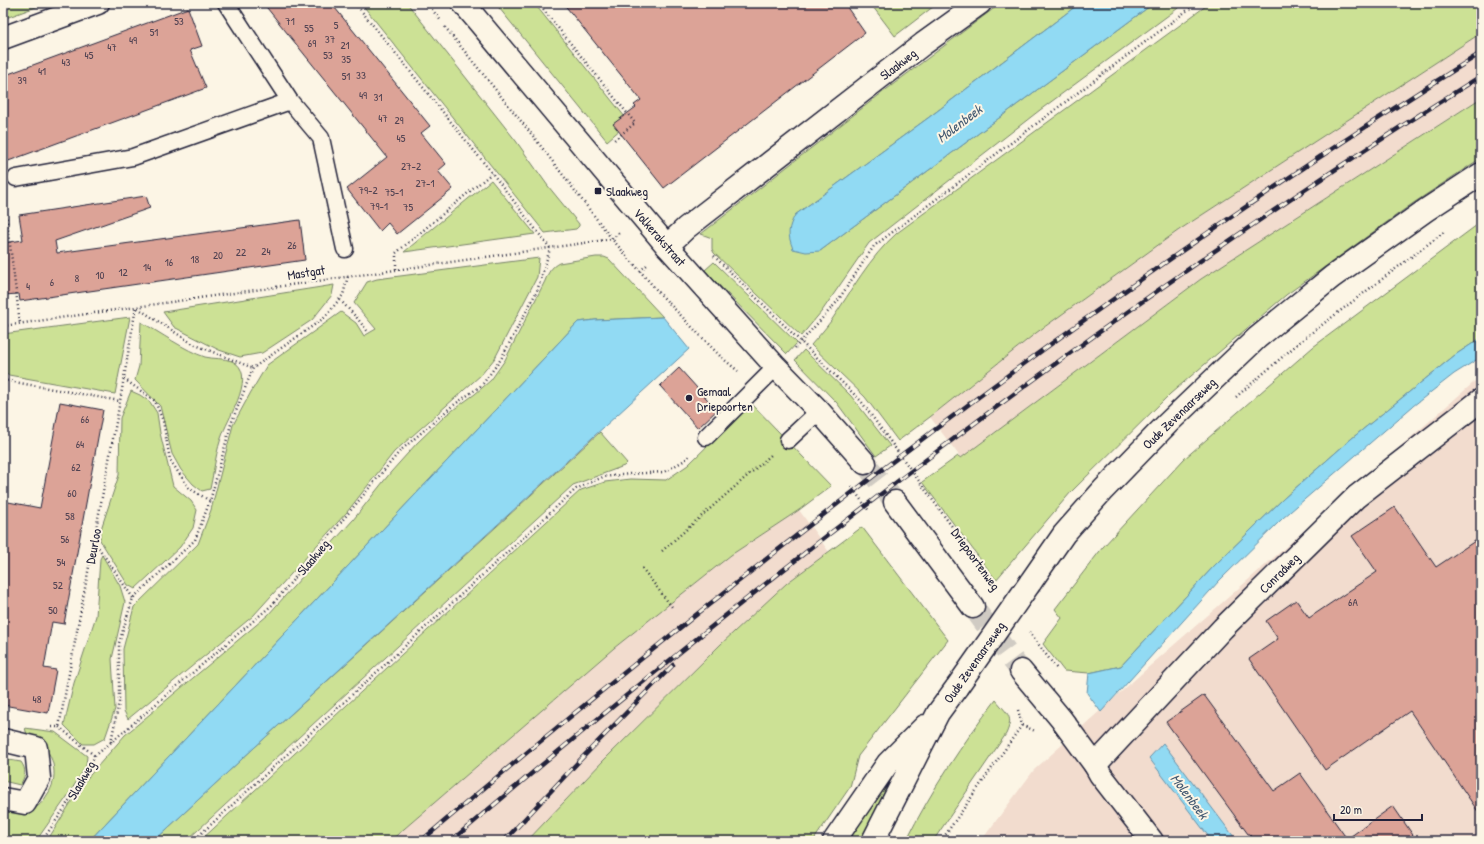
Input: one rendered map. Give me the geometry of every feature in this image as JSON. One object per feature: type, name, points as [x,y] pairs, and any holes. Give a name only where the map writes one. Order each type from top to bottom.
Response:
[{"type":"street","points":[[3,38],[98,3]]},
{"type":"street","name":"Volkerakstraat","points":[[463,3],[667,246],[776,367],[820,411],[865,463]]},
{"type":"street","name":"Slaakweg","points":[[667,246],[686,228],[923,44],[980,3]]},
{"type":"street","name":"Oude Zevenaarseweg","points":[[873,841],[938,713],[1064,534],[1103,490],[1168,423],[1257,338],[1332,277],[1426,210],[1481,174]]},
{"type":"street","name":"Conradweg","points":[[1095,765],[1223,628],[1356,497],[1481,400]]},
{"type":"street","points":[[895,502],[973,606]]},
{"type":"street","points":[[1021,671],[1061,719],[1100,774],[1152,841]]},
{"type":"street","name":"Oude Zevenaarseweg","points":[[834,841],[888,762],[938,713]]},
{"type":"street","points":[[3,740],[36,748],[39,778],[25,803],[3,799]]},
{"type":"lane","points":[[226,3],[290,101],[321,138],[345,249]]},
{"type":"lane","points":[[16,178],[133,157],[290,101]]},
{"type":"lane","points":[[706,437],[776,367]]},
{"type":"lane","points":[[788,440],[820,411]]},
{"type":"path","points":[[355,3],[492,173],[550,249]]},
{"type":"path","points":[[427,3],[612,239],[661,295],[721,356],[756,387]]},
{"type":"path","points":[[538,3],[635,123],[609,144]]},
{"type":"path","points":[[776,367],[802,342],[836,302],[874,246],[1197,3]]},
{"type":"path","points":[[396,269],[396,253],[492,173]]},
{"type":"path","points":[[3,194],[20,323]]},
{"type":"path","name":"Volkerakstraat","points":[[686,228],[861,401]]},
{"type":"path","points":[[1232,401],[1302,340],[1446,231]]},
{"type":"path","name":"Mastgat","points":[[3,326],[612,239]]},
{"type":"path","name":"Slaakweg","points":[[42,841],[64,809],[95,756],[272,605],[400,452],[451,407],[482,385],[501,359],[537,291],[550,249]]},
{"type":"path","points":[[111,742],[119,702],[119,643],[133,598],[195,540],[210,501],[231,424],[253,368],[324,318],[343,295],[348,276]]},
{"type":"path","points":[[340,300],[368,332]]},
{"type":"path","points":[[136,307],[193,344],[253,368]]},
{"type":"path","name":"Deurloo","points":[[59,727],[120,401],[136,307]]},
{"type":"path","points":[[124,379],[155,400],[163,421],[170,460],[190,488],[210,501]]},
{"type":"path","points":[[3,380],[120,401]]},
{"type":"path","name":"Driepoortenweg","points":[[861,401],[998,589]]},
{"type":"path","points":[[193,841],[576,489],[603,477],[664,472],[685,460],[706,437]]},
{"type":"path","points":[[662,551],[788,440]]},
{"type":"path","points":[[94,541],[133,598]]},
{"type":"path","points":[[642,568],[672,607]]},
{"type":"path","points":[[1026,627],[1058,672]]},
{"type":"path","points":[[941,841],[1022,725],[1036,732]]},
{"type":"path","points":[[51,726],[59,727],[95,756]]},
{"type":"shaded area","points":[[1481,33],[1481,98],[1201,279],[961,458],[930,417],[1036,333],[1179,230]]},
{"type":"shaded area","points":[[1481,376],[1481,841],[981,841],[1034,770],[1151,665]]},
{"type":"shaded area","points":[[799,510],[829,552],[787,583],[721,644],[603,761],[527,841],[390,841],[614,648],[731,555]]},
{"type":"green space","points":[[3,3],[47,3],[3,19]]},
{"type":"green space","points":[[361,3],[407,3],[516,141],[548,186],[579,224],[576,229],[545,233]]},
{"type":"green space","points":[[495,3],[534,3],[629,122],[607,141]]},
{"type":"green space","points":[[870,3],[938,3],[895,36]]},
{"type":"green space","points":[[1001,3],[1080,3],[928,118],[795,215],[820,251],[1154,3],[1185,3],[1040,110],[869,243],[822,311],[801,336],[714,253],[712,249],[712,238],[701,234],[883,92]]},
{"type":"green space","points":[[1210,3],[1481,3],[1481,33],[1179,230],[1036,333],[898,441],[865,397],[811,345],[831,321],[869,264],[897,233]]},
{"type":"green space","points":[[1481,98],[1481,158],[1412,204],[1286,295],[1170,394],[1071,492],[996,580],[922,482],[958,456],[961,458],[1201,279]]},
{"type":"green space","points":[[491,180],[535,234],[404,252]]},
{"type":"green space","points":[[1481,222],[1481,338],[1455,355],[1351,439],[1283,499],[1215,565],[1121,666],[1089,673],[1064,671],[1043,644],[1062,618],[1055,609],[1103,547],[1184,459],[1313,347]]},
{"type":"green space","points":[[604,257],[609,259],[663,317],[578,322],[89,841],[47,841],[83,783],[125,735],[268,615],[353,520],[391,472],[417,443],[446,415],[475,394],[491,380],[505,360],[547,275],[552,268],[559,263]]},
{"type":"green space","points":[[539,258],[537,277],[495,358],[481,375],[394,452],[347,512],[253,616],[128,719],[124,711],[123,649],[134,607],[198,544],[211,510],[233,425],[267,365],[341,312],[356,323],[364,336],[376,329],[354,303],[367,282],[377,279]]},
{"type":"green space","points":[[714,262],[797,343],[787,354],[705,270]]},
{"type":"green space","points":[[334,285],[332,295],[312,320],[262,353],[240,357],[219,350],[174,327],[163,312]]},
{"type":"green space","points":[[130,317],[115,394],[3,374],[3,334]]},
{"type":"green space","points":[[141,322],[181,346],[198,354],[208,358],[229,360],[239,367],[242,375],[240,395],[221,440],[210,489],[202,491],[193,484],[181,470],[172,454],[160,406],[135,380],[139,366]]},
{"type":"green space","points":[[804,350],[851,396],[890,446],[876,456],[837,403],[795,360]]},
{"type":"green space","points":[[131,391],[150,402],[157,413],[160,433],[173,486],[191,501],[197,510],[193,528],[180,547],[135,589],[128,585],[100,540],[100,532],[119,475],[120,418]]},
{"type":"green space","points":[[751,403],[831,486],[799,510],[731,555],[614,648],[390,841],[200,841],[581,490],[605,482],[630,479],[666,480],[688,465]]},
{"type":"green space","points":[[600,432],[627,463],[624,466],[573,485],[186,841],[154,841],[243,758]]},
{"type":"green space","points":[[862,527],[948,640],[858,756],[850,787],[813,841],[527,841],[603,761],[721,644],[787,583]]},
{"type":"green space","points":[[102,555],[120,586],[125,602],[112,659],[115,709],[105,738],[94,744],[83,744],[64,725],[74,683],[96,616],[100,559]]},
{"type":"green space","points":[[996,700],[1010,719],[1006,734],[933,841],[906,841],[948,768]]},
{"type":"green space","points":[[25,728],[55,732],[87,756],[86,766],[69,794],[38,838],[33,841],[3,841],[3,808],[27,809],[36,807],[45,799],[53,782],[54,768],[49,754],[40,743],[36,740],[28,738]]},
{"type":"green space","points":[[3,759],[21,762],[25,774],[20,785],[3,781]]},
{"type":"green space","points":[[892,770],[896,772],[862,841],[844,841]]},
{"type":"water","name":"Molenbeek","points":[[1080,3],[1154,3],[820,251],[806,252],[793,249],[789,231],[795,215],[928,118]]},
{"type":"water","points":[[663,317],[689,349],[154,841],[89,841],[578,322]]},
{"type":"water","points":[[1481,338],[1481,357],[1454,374],[1413,406],[1283,518],[1219,581],[1101,712],[1087,693],[1089,673],[1121,666],[1215,565],[1283,499],[1351,439],[1455,355]]},
{"type":"water","name":"Molenbeek","points":[[1163,743],[1237,841],[1212,841],[1149,758]]},
{"type":"building","points":[[263,3],[331,3],[430,126],[421,133],[446,164],[438,171],[453,189],[397,234],[388,223],[380,231],[347,189],[387,157]]},
{"type":"building","points":[[563,3],[844,3],[865,33],[664,188],[613,124],[636,107],[634,105],[641,100]]},
{"type":"building","points":[[188,8],[202,46],[190,50],[206,88],[3,163],[3,76]]},
{"type":"building","points":[[146,196],[150,208],[55,241],[57,253],[300,220],[305,260],[20,301],[19,294],[3,295],[3,243],[23,240],[19,215]]},
{"type":"building","name":"Gemaal Driepoorten","points":[[679,368],[717,410],[698,428],[660,386]]},
{"type":"building","points":[[60,402],[103,410],[64,624],[52,622],[44,668],[56,670],[48,713],[3,705],[3,501],[40,508]]},
{"type":"building","points":[[1395,507],[1436,567],[1481,537],[1481,816],[1410,711],[1325,770],[1249,659],[1278,639],[1266,621],[1296,600],[1309,618],[1377,572],[1352,536]]},
{"type":"building","points":[[1204,695],[1274,791],[1300,773],[1347,839],[1393,806],[1417,841],[1255,841],[1248,834],[1166,722]]},
{"type":"tunnel","points":[[865,463],[895,502]]},
{"type":"tunnel","points":[[973,607],[1021,671]]},
{"type":"railway","points":[[421,841],[676,631],[805,529],[937,428],[1070,330],[1205,235],[1342,142],[1481,53]]},
{"type":"railway","points":[[451,841],[574,738],[699,637],[825,537],[952,440],[1213,252],[1346,162],[1481,76]]},
{"type":"railway","points":[[504,841],[581,759],[673,665]]},
{"type":"place","name":"Slaakweg","points":[[598,191]]},
{"type":"place","name":"Gemaal Driepoorten","points":[[689,398]]}]
